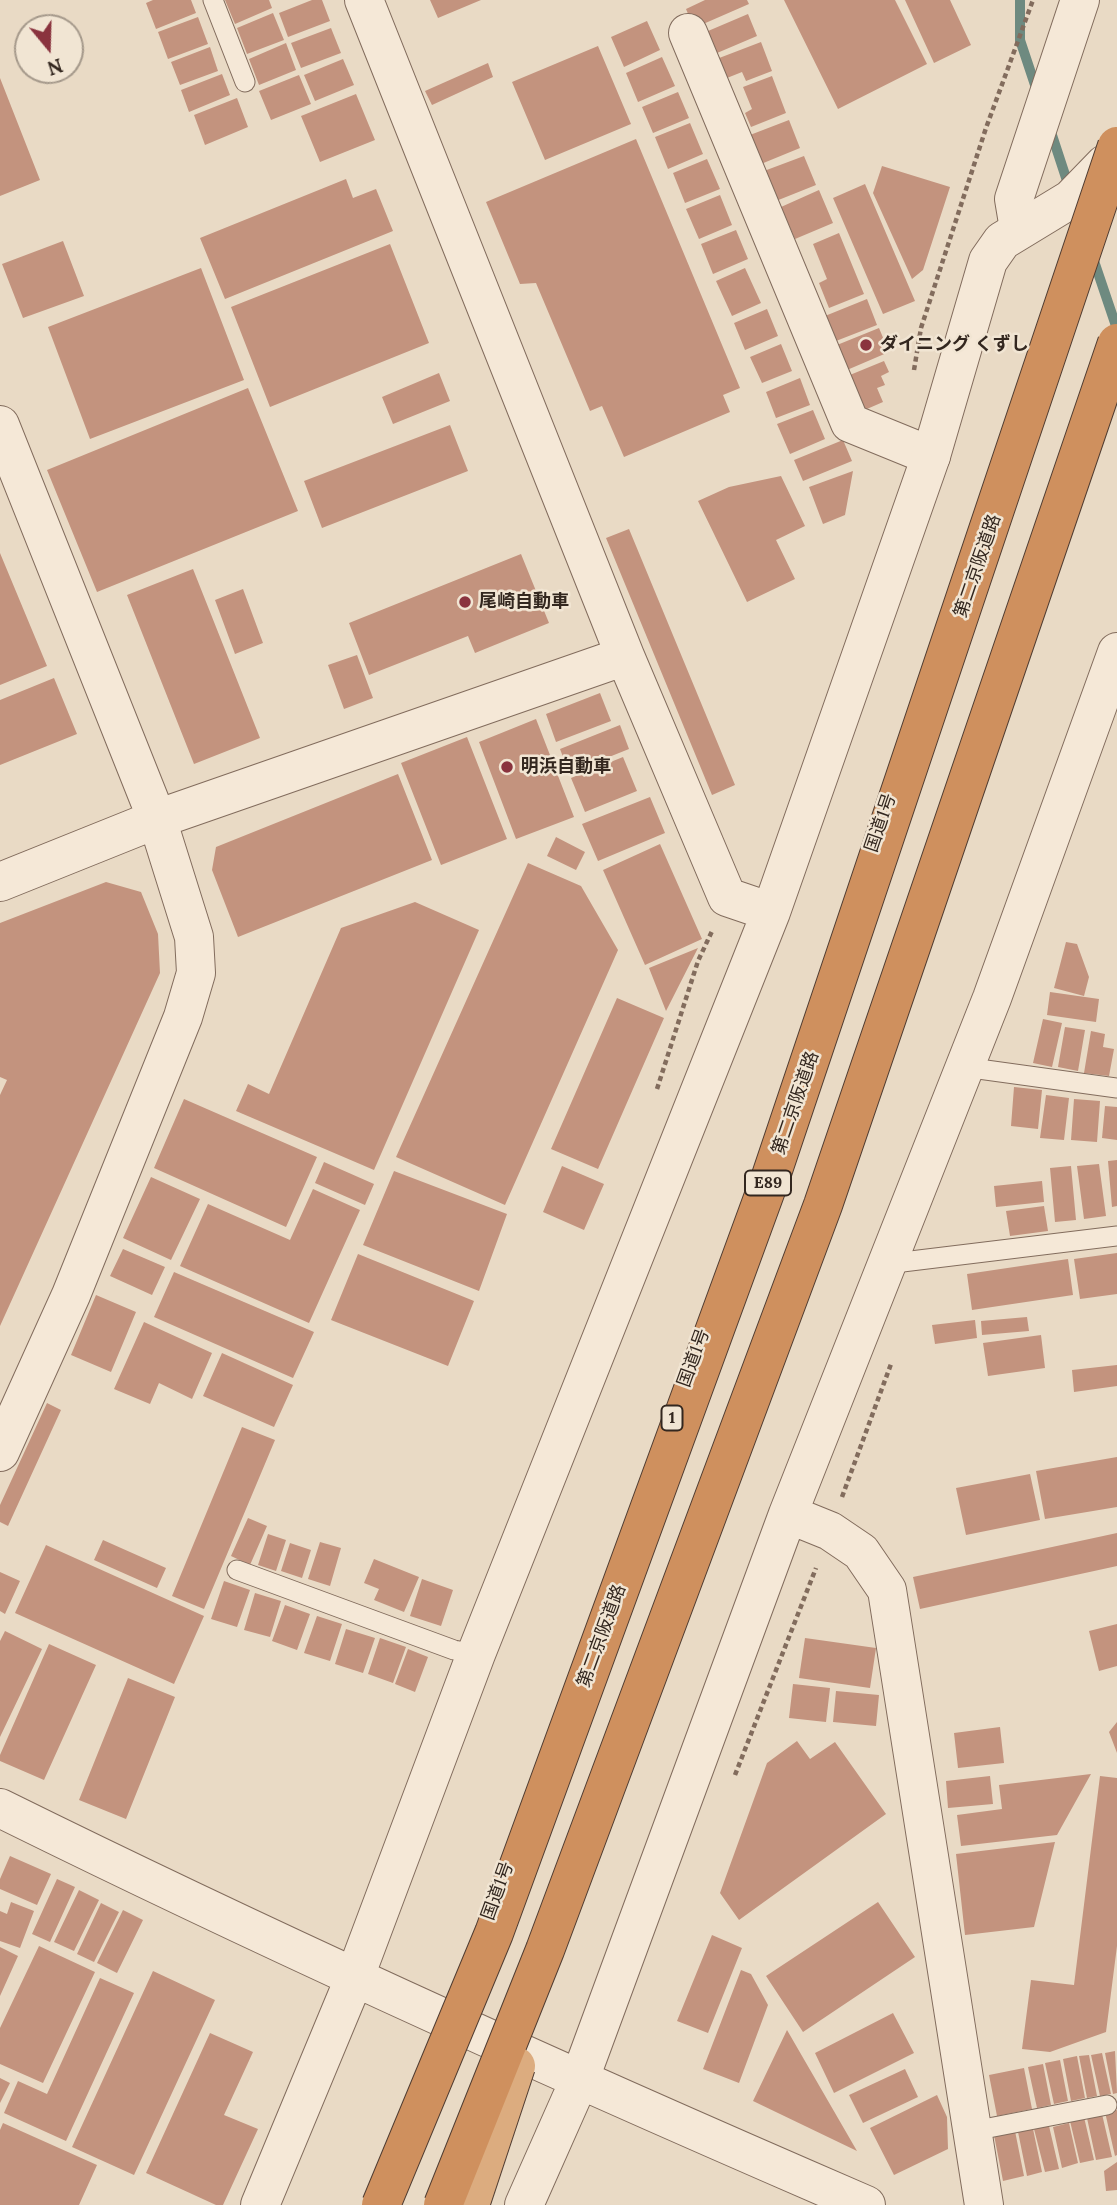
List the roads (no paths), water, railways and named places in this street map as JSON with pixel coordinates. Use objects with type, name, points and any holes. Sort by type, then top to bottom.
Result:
[{"type":"highway","name":"第二京阪道路","points":[[381,2205],[494,1933],[770,1179],[1111,155]]},
{"type":"highway","points":[[443,2205],[545,1950],[819,1218],[1117,343]]},
{"type":"highway","name":"国道1号","points":[[370,2205],[484,1931],[757,1188],[950,621]]},
{"type":"highway","points":[[452,2205],[552,1954],[765,1387],[1024,645]]},
{"type":"highway","points":[[470,2205],[552,1954]]},
{"type":"street","points":[[364,0],[625,656],[727,897],[771,912]]},
{"type":"street","points":[[1019,229],[1014,199],[1080,0]]},
{"type":"street","points":[[688,33],[850,423],[931,456]]},
{"type":"street","points":[[260,2205],[354,1979],[476,1654],[771,912],[931,456],[988,261],[1002,242],[1019,229],[1071,199],[1111,155]]},
{"type":"street","points":[[0,425],[157,819],[194,937],[196,973],[183,1017],[71,1295],[0,1452]]},
{"type":"street","points":[[524,2205],[579,2081],[788,1514],[964,1067],[1117,652]]},
{"type":"street","points":[[0,882],[157,819],[625,656]]},
{"type":"street","points":[[788,1514],[830,1531],[861,1552],[887,1590],[984,2205]]},
{"type":"street","points":[[2,1814],[579,2081],[866,2205]]},
{"type":"lane","points":[[213,0],[245,82]]},
{"type":"lane","points":[[964,1067],[1117,1088]]},
{"type":"lane","points":[[886,1264],[1117,1236]]},
{"type":"lane","points":[[237,1570],[454,1650],[476,1654]]},
{"type":"lane","points":[[973,2131],[1107,2105]]},
{"type":"waterway","points":[[1020,0],[1020,40],[1038,94]]},
{"type":"waterway","points":[[1050,129],[1070,190]]},
{"type":"waterway","points":[[1092,255],[1117,329]]},
{"type":"place","name":"ダイニング くずし","points":[[866,345]]},
{"type":"place","name":"尾崎自動車","points":[[465,602]]},
{"type":"place","name":"明浜自動車","points":[[507,767]]}]
